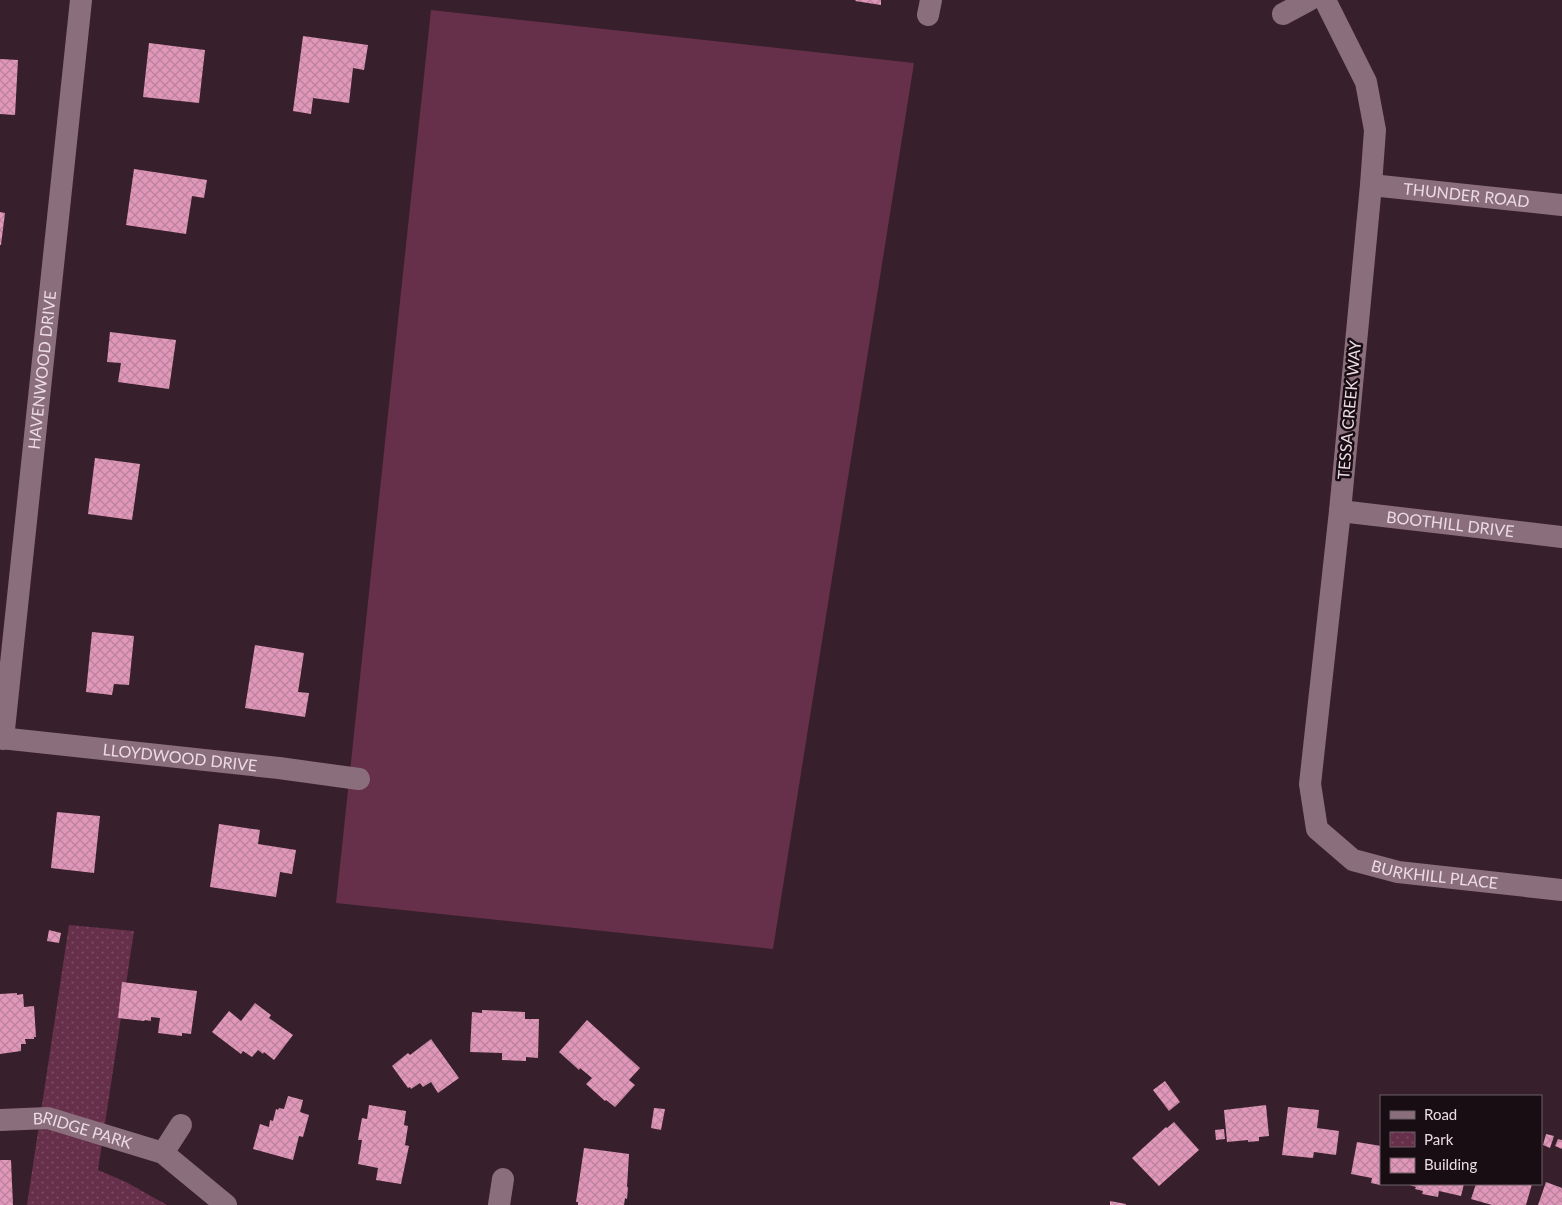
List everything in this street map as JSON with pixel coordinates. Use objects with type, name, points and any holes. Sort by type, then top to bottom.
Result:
[{"type":"street","name":"HAVENWOOD DRIVE","points":[[1,738],[81,0]]},
{"type":"street","points":[[1283,14],[1309,0]]},
{"type":"street","name":"TESSA CREEK WAY","points":[[1317,829],[1310,784],[1340,511],[1371,185],[1374,130],[1366,82],[1325,0]]},
{"type":"street","name":"THUNDER ROAD","points":[[1371,185],[1562,205]]},
{"type":"street","name":"BOOTHILL DRIVE","points":[[1340,511],[1562,537]]},
{"type":"street","name":"LLOYDWOOD DRIVE","points":[[1,738],[279,768],[359,779]]},
{"type":"street","name":"BURKHILL PLACE","points":[[1317,829],[1353,860],[1398,872],[1562,890]]},
{"type":"street","name":"BRIDGE PARK","points":[[0,1120],[48,1118],[163,1153],[226,1205]]},
{"type":"street","points":[[163,1153],[181,1125]]},
{"type":"street","points":[[499,1205],[504,1179]]},
{"type":"green space","points":[[431,10],[914,63],[773,949],[336,903]]},
{"type":"green space","points":[[69,925],[134,931],[98,1170],[126,1182],[167,1205],[27,1205]]},
{"type":"building","points":[[881,0],[881,5],[855,1]]},
{"type":"building","points":[[303,36],[368,45],[364,70],[353,68],[349,103],[313,98],[311,114],[293,111]]},
{"type":"building","points":[[149,43],[205,50],[199,103],[143,97]]},
{"type":"building","points":[[0,59],[18,60],[15,115],[0,114]]},
{"type":"building","points":[[134,169],[207,180],[204,198],[192,196],[186,234],[126,225]]},
{"type":"building","points":[[0,212],[5,213],[1,245],[0,245]]},
{"type":"building","points":[[110,332],[176,340],[169,389],[118,382],[121,363],[107,362]]},
{"type":"building","points":[[95,458],[140,464],[132,520],[88,514]]},
{"type":"building","points":[[92,632],[134,636],[129,685],[114,684],[112,695],[86,692]]},
{"type":"building","points":[[255,645],[304,653],[298,692],[309,693],[305,717],[245,708]]},
{"type":"building","points":[[57,812],[100,816],[94,873],[51,868]]},
{"type":"building","points":[[219,824],[260,830],[258,844],[296,850],[292,874],[280,872],[276,897],[210,887]]},
{"type":"building","points":[[49,930],[61,933],[59,943],[47,941]]},
{"type":"building","points":[[122,982],[197,991],[191,1034],[182,1033],[182,1036],[158,1033],[160,1018],[151,1017],[151,1021],[144,1021],[118,1018]]},
{"type":"building","points":[[17,993],[17,995],[23,994],[24,1007],[34,1006],[36,1037],[34,1039],[25,1039],[26,1044],[21,1044],[21,1051],[0,1054],[0,994]]},
{"type":"building","points":[[255,1003],[271,1015],[269,1018],[293,1035],[274,1060],[258,1050],[252,1057],[243,1051],[241,1054],[212,1032],[229,1011],[241,1021]]},
{"type":"building","points":[[482,1010],[525,1012],[525,1019],[539,1019],[538,1058],[526,1057],[526,1061],[502,1060],[502,1053],[470,1052],[472,1012],[482,1013]]},
{"type":"building","points":[[587,1020],[640,1068],[629,1080],[635,1085],[615,1107],[605,1101],[586,1084],[592,1078],[580,1068],[579,1070],[559,1052]]},
{"type":"building","points":[[431,1039],[459,1078],[438,1093],[431,1082],[423,1087],[420,1083],[411,1089],[410,1087],[408,1088],[392,1066],[408,1053],[410,1055]]},
{"type":"building","points":[[1165,1081],[1180,1102],[1169,1111],[1153,1090]]},
{"type":"building","points":[[288,1096],[303,1100],[300,1112],[309,1115],[303,1137],[299,1136],[293,1160],[253,1149],[260,1124],[269,1127],[270,1120],[273,1121],[276,1109],[284,1109]]},
{"type":"building","points":[[369,1105],[406,1111],[404,1125],[408,1126],[405,1145],[409,1146],[401,1184],[376,1180],[378,1168],[358,1164],[362,1140],[358,1140],[362,1118],[367,1119]]},
{"type":"building","points":[[1266,1105],[1269,1136],[1259,1137],[1259,1141],[1227,1142],[1224,1110]]},
{"type":"building","points":[[1288,1107],[1319,1110],[1317,1128],[1339,1131],[1336,1155],[1314,1152],[1313,1158],[1282,1155]]},
{"type":"building","points":[[654,1108],[665,1109],[661,1130],[651,1128]]},
{"type":"building","points":[[1174,1122],[1199,1150],[1159,1186],[1132,1158]]},
{"type":"building","points":[[1224,1129],[1225,1139],[1216,1140],[1215,1130]]},
{"type":"building","points":[[1546,1134],[1554,1136],[1550,1148],[1543,1145]]},
{"type":"building","points":[[1558,1139],[1562,1140],[1562,1149],[1555,1146]]},
{"type":"building","points":[[1357,1142],[1380,1146],[1380,1185],[1371,1183],[1372,1178],[1351,1174]]},
{"type":"building","points":[[584,1148],[629,1154],[627,1199],[625,1198],[624,1205],[578,1205],[578,1202],[576,1202]]},
{"type":"building","points":[[0,1160],[11,1160],[13,1205],[0,1205]]},
{"type":"building","points":[[1546,1182],[1562,1188],[1562,1205],[1538,1205]]},
{"type":"building","points":[[1409,1185],[1464,1185],[1461,1196],[1439,1191],[1438,1197],[1422,1194],[1423,1191],[1415,1189],[1416,1187]]},
{"type":"building","points":[[1476,1185],[1532,1185],[1526,1205],[1492,1205],[1471,1199]]},
{"type":"building","points":[[1110,1201],[1126,1204],[1126,1205],[1110,1205]]}]
